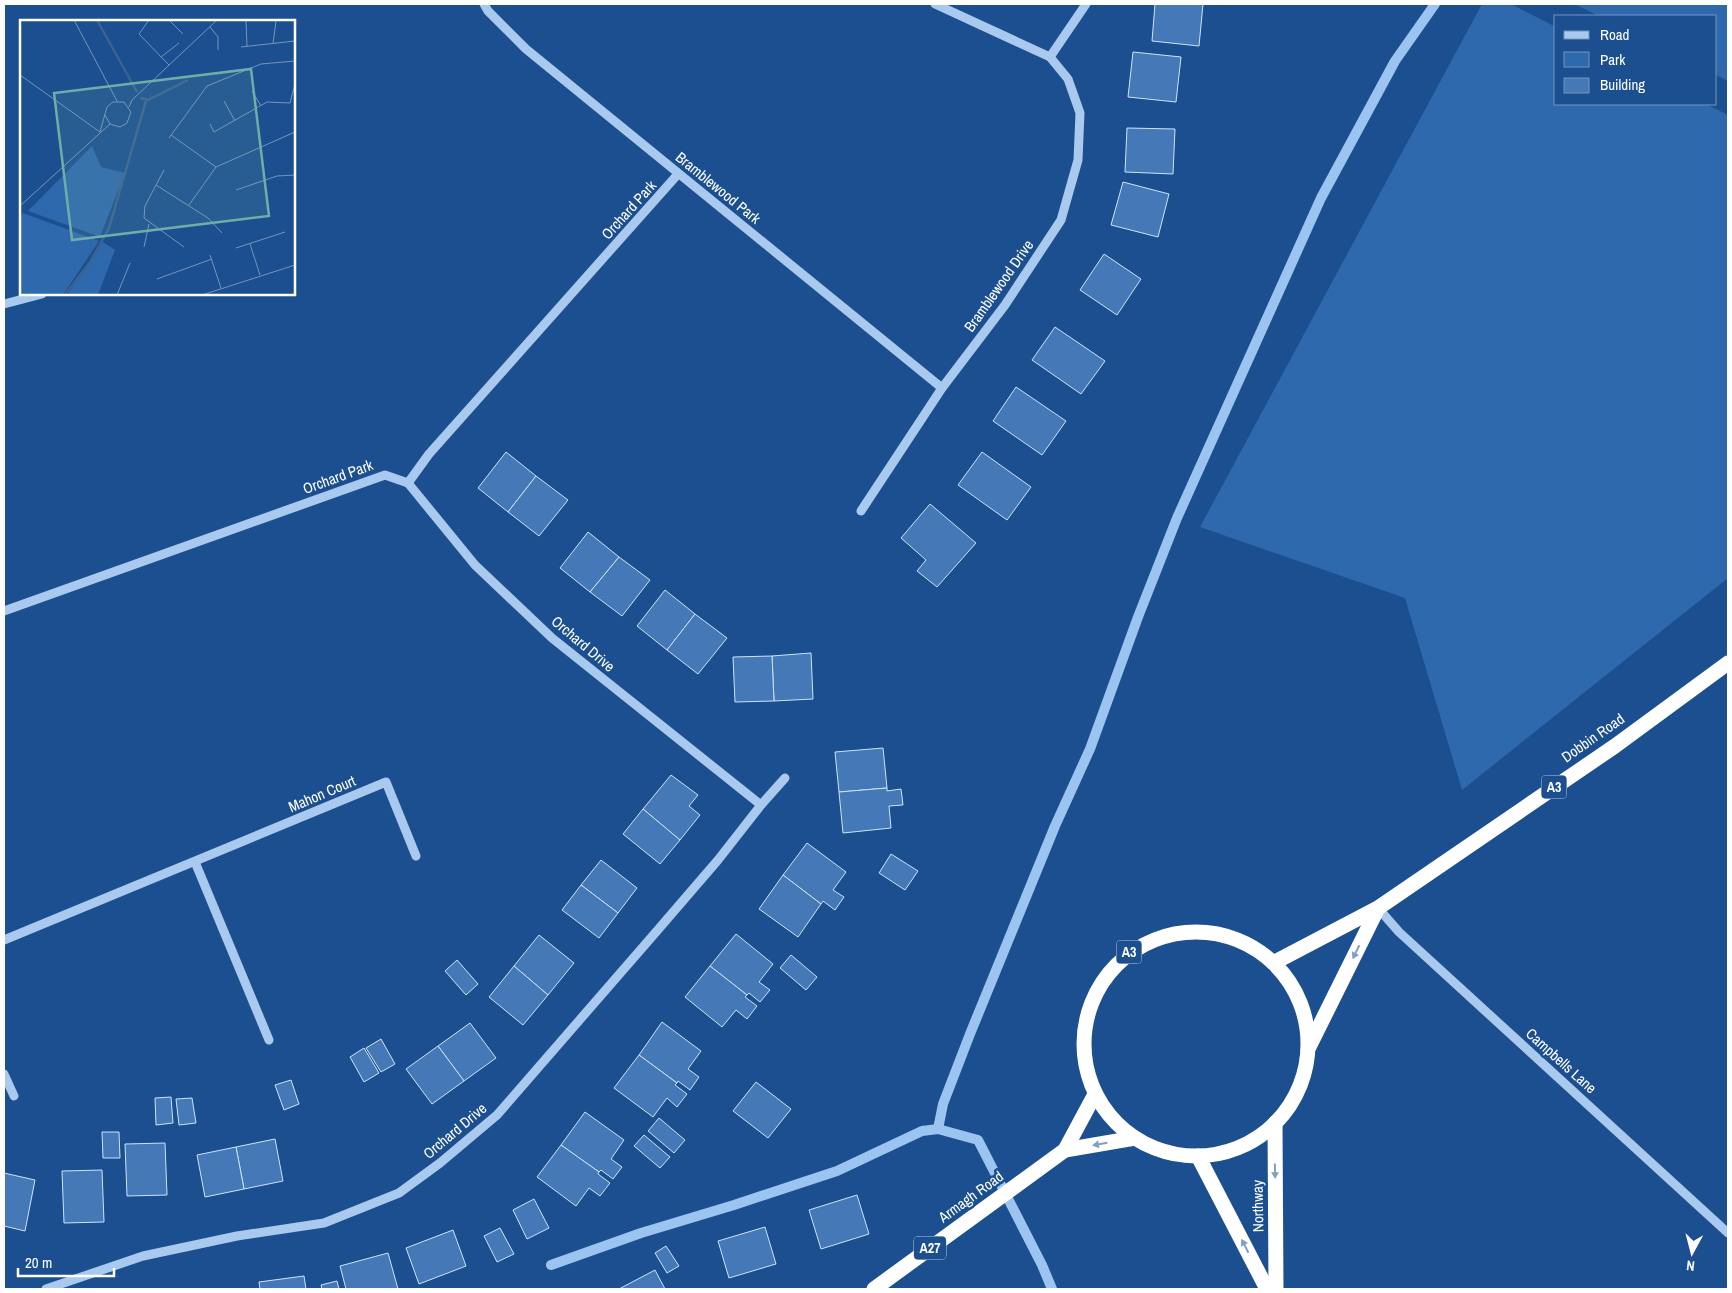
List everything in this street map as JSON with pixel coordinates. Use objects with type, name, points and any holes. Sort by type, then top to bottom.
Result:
[{"type":"highway","name":"Dobbin Road","points":[[1277,961],[1378,908],[1614,746],[1728,663]]},
{"type":"highway","name":"Dobbin Road","points":[[1309,1047],[1378,908]]},
{"type":"highway","name":"A3","points":[[1198,930],[1234,937],[1277,961],[1305,1013],[1309,1047],[1303,1082],[1286,1112],[1261,1136],[1232,1151],[1198,1156],[1165,1151],[1135,1138],[1109,1118],[1094,1096],[1084,1049],[1088,1012],[1104,979],[1129,953],[1161,936],[1198,930]]},
{"type":"highway","name":"Armagh Road","points":[[874,1289],[1065,1150],[1094,1096]]},
{"type":"highway","name":"Northway","points":[[1274,1123],[1276,1289]]},
{"type":"highway","name":"Armagh Road","points":[[1065,1150],[1135,1138]]},
{"type":"highway","name":"Northway","points":[[1198,1156],[1267,1289]]},
{"type":"street","name":"Bramblewood Park","points":[[484,4],[488,11],[526,49],[942,388]]},
{"type":"street","name":"Bramblewood Drive","points":[[861,511],[942,388],[1005,305],[1061,220],[1078,160],[1080,113],[1068,79],[1050,57],[935,4]]},
{"type":"street","points":[[1050,57],[1086,4]]},
{"type":"street","name":"Orchard Park","points":[[4,611],[385,475],[408,483],[429,454],[678,174]]},
{"type":"street","points":[[4,304],[38,295]]},
{"type":"street","name":"Orchard Drive","points":[[408,483],[475,565],[552,638],[761,805]]},
{"type":"street","name":"Orchard Drive","points":[[46,1289],[143,1256],[237,1236],[324,1223],[399,1192],[440,1163],[496,1115],[718,860],[761,805],[786,778]]},
{"type":"street","name":"Mahon Court","points":[[4,940],[386,782],[416,856]]},
{"type":"street","points":[[195,862],[269,1040]]},
{"type":"street","name":"Campbells Lane","points":[[1378,908],[1399,932],[1728,1233]]},
{"type":"street","points":[[4,1074],[14,1096]]},
{"type":"green space","points":[[1482,4],[1511,4],[1554,26],[1554,105],[1708,105],[1728,115],[1728,578],[1462,790],[1405,598],[1200,527]]},
{"type":"green space","points":[[1574,4],[1728,4],[1728,81],[1717,76],[1717,15],[1597,15]]},
{"type":"building","points":[[1155,4],[1203,4],[1199,46],[1152,41]]},
{"type":"building","points":[[1133,52],[1181,57],[1176,102],[1128,97]]},
{"type":"building","points":[[1127,128],[1175,129],[1173,174],[1125,172]]},
{"type":"building","points":[[1123,182],[1169,194],[1158,237],[1111,225]]},
{"type":"building","points":[[1104,254],[1141,279],[1117,315],[1080,290]]},
{"type":"building","points":[[1055,327],[1105,361],[1081,394],[1032,360]]},
{"type":"building","points":[[1016,387],[1066,421],[1042,455],[993,421]]},
{"type":"building","points":[[506,452],[536,476],[508,512],[478,488]]},
{"type":"building","points":[[982,452],[1031,487],[1007,520],[958,485]]},
{"type":"building","points":[[536,476],[568,500],[539,536],[508,512]]},
{"type":"building","points":[[930,504],[976,543],[937,587],[917,571],[926,560],[901,538]]},
{"type":"building","points":[[588,532],[619,557],[590,592],[560,568]]},
{"type":"building","points":[[619,557],[650,580],[622,616],[590,592]]},
{"type":"building","points":[[665,590],[695,614],[667,650],[637,626]]},
{"type":"building","points":[[695,614],[727,638],[698,674],[667,650]]},
{"type":"building","points":[[811,653],[813,699],[774,701],[772,656]]},
{"type":"building","points":[[772,656],[774,701],[735,702],[733,657]]},
{"type":"building","points":[[883,748],[887,788],[839,792],[835,752]]},
{"type":"building","points":[[671,775],[698,795],[689,806],[700,815],[680,840],[643,809]]},
{"type":"building","points":[[887,788],[887,791],[901,789],[903,805],[889,806],[891,828],[843,833],[839,792]]},
{"type":"building","points":[[643,809],[680,840],[660,864],[623,834]]},
{"type":"building","points":[[807,843],[846,872],[833,890],[844,897],[835,910],[823,901],[821,904],[783,875]]},
{"type":"building","points":[[891,854],[918,871],[905,890],[879,873]]},
{"type":"building","points":[[601,860],[637,888],[618,913],[581,885]]},
{"type":"building","points":[[783,875],[821,904],[798,937],[759,909]]},
{"type":"building","points":[[581,885],[618,913],[599,938],[562,910]]},
{"type":"building","points":[[736,934],[773,964],[759,982],[770,990],[760,1002],[749,993],[747,995],[710,966]]},
{"type":"building","points":[[539,935],[574,963],[548,995],[514,966]]},
{"type":"building","points":[[791,955],[817,977],[806,990],[780,968]]},
{"type":"building","points":[[457,960],[478,984],[466,995],[445,971]]},
{"type":"building","points":[[514,966],[548,995],[523,1025],[489,997]]},
{"type":"building","points":[[710,966],[747,995],[745,997],[757,1006],[747,1019],[736,1010],[722,1027],[685,997]]},
{"type":"building","points":[[662,1022],[701,1051],[688,1069],[699,1077],[690,1090],[678,1081],[677,1083],[639,1055]]},
{"type":"building","points":[[470,1023],[496,1058],[464,1081],[438,1046]]},
{"type":"building","points":[[381,1039],[395,1064],[381,1072],[366,1048]]},
{"type":"building","points":[[438,1046],[464,1081],[432,1104],[406,1069]]},
{"type":"building","points":[[364,1048],[379,1073],[364,1082],[350,1057]]},
{"type":"building","points":[[639,1055],[677,1083],[675,1085],[687,1094],[677,1107],[667,1098],[653,1117],[614,1088]]},
{"type":"building","points":[[291,1080],[299,1104],[284,1110],[275,1085]]},
{"type":"building","points":[[756,1082],[791,1109],[768,1138],[733,1111]]},
{"type":"building","points":[[171,1097],[173,1123],[156,1125],[155,1098]]},
{"type":"building","points":[[192,1098],[196,1123],[179,1125],[176,1099]]},
{"type":"building","points":[[585,1112],[624,1140],[611,1159],[622,1167],[613,1179],[601,1170],[599,1172],[561,1145]]},
{"type":"building","points":[[659,1118],[685,1140],[674,1153],[648,1131]]},
{"type":"building","points":[[102,1132],[119,1132],[120,1158],[103,1158]]},
{"type":"building","points":[[644,1135],[670,1157],[660,1168],[634,1146]]},
{"type":"building","points":[[275,1139],[283,1181],[244,1189],[236,1147]]},
{"type":"building","points":[[165,1143],[167,1195],[127,1196],[125,1144]]},
{"type":"building","points":[[561,1145],[599,1172],[598,1174],[610,1183],[600,1196],[589,1188],[576,1206],[537,1177]]},
{"type":"building","points":[[236,1147],[244,1189],[205,1197],[197,1155]]},
{"type":"building","points":[[102,1170],[104,1222],[64,1223],[62,1171]]},
{"type":"building","points":[[4,1173],[35,1180],[25,1231],[4,1226]]},
{"type":"building","points":[[857,1195],[869,1234],[821,1249],[809,1210]]},
{"type":"building","points":[[534,1199],[549,1228],[527,1239],[513,1210]]},
{"type":"building","points":[[765,1227],[776,1264],[729,1278],[718,1241]]},
{"type":"building","points":[[500,1228],[514,1254],[497,1262],[484,1236]]},
{"type":"building","points":[[453,1230],[466,1266],[419,1284],[406,1248]]},
{"type":"building","points":[[666,1246],[679,1266],[667,1273],[655,1253]]},
{"type":"building","points":[[388,1253],[398,1289],[346,1289],[340,1266]]},
{"type":"building","points":[[655,1270],[665,1289],[619,1289]]},
{"type":"building","points":[[304,1276],[306,1289],[260,1289],[259,1282]]},
{"type":"building","points":[[337,1281],[339,1289],[322,1289],[321,1285]]},
{"type":"waterway","points":[[938,1129],[943,1104],[970,1034],[1055,826],[1090,749],[1138,617],[1177,518],[1321,198],[1395,61],[1435,4]]},
{"type":"waterway","points":[[551,1265],[641,1233],[837,1171],[922,1131],[938,1129],[978,1140],[1042,1265],[1052,1289]]}]
